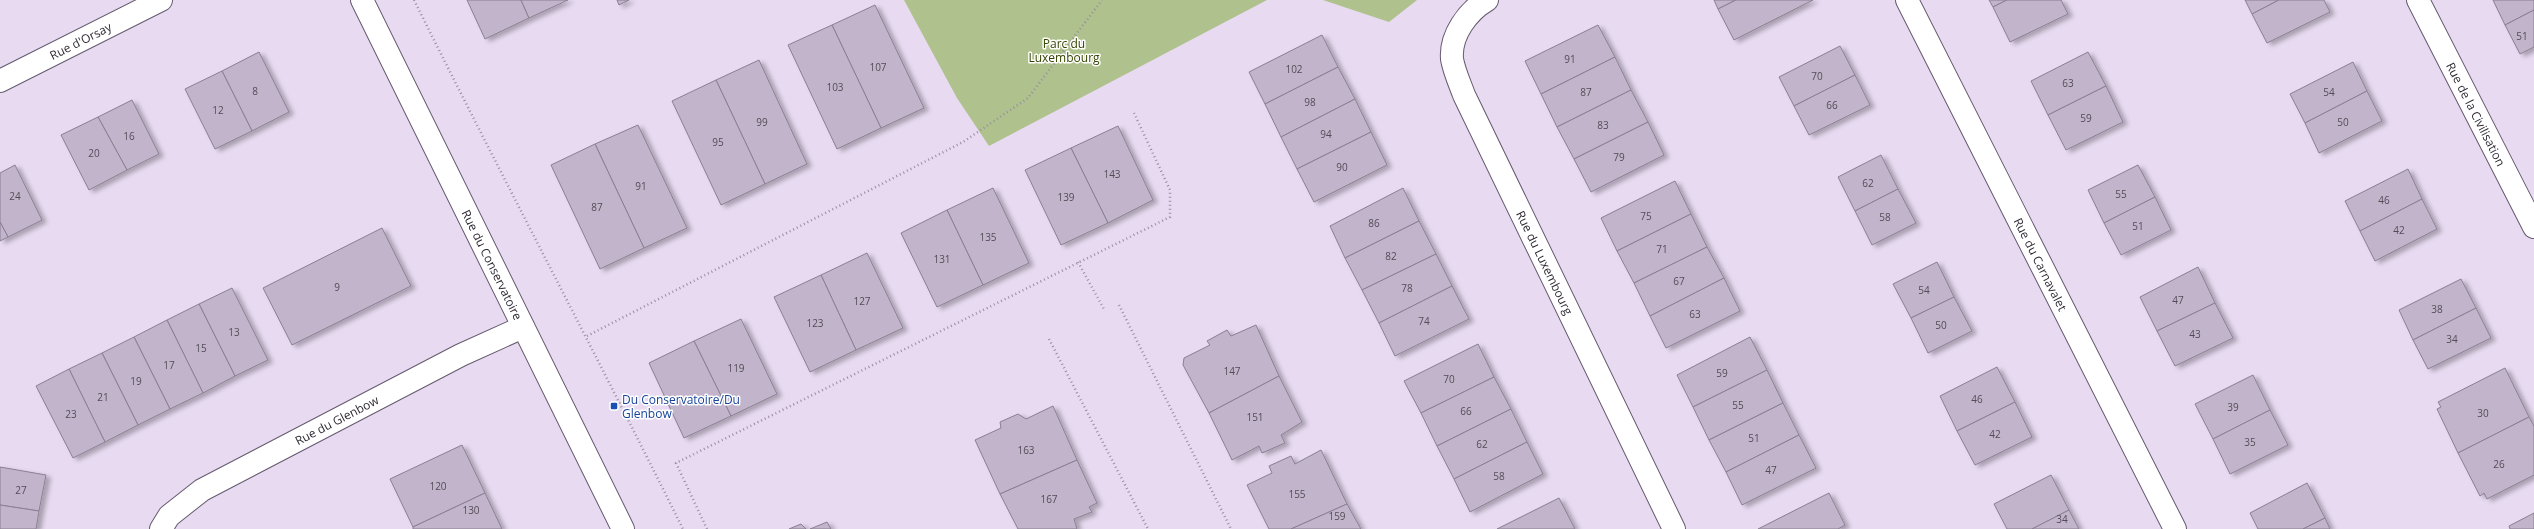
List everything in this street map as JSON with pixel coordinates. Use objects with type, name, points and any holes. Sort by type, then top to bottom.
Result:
[{"type":"street","name":"Rue d'Orsay","points":[[0,81],[161,0]]},
{"type":"street","name":"Rue du Conservatoire","points":[[362,0],[623,529]]},
{"type":"street","name":"Rue du Luxembourg","points":[[1487,0],[1478,5],[1457,30],[1452,58],[1464,95],[1674,529]]},
{"type":"street","name":"Rue du Carnavalet","points":[[1907,0],[2175,529]]},
{"type":"street","name":"Rue de la Civilisation","points":[[2418,0],[2534,227]]},
{"type":"street","name":"Rue du Glenbow","points":[[161,529],[169,516],[202,490],[461,355],[523,327]]},
{"type":"path","points":[[414,0],[478,128],[587,336],[683,529]]},
{"type":"path","points":[[587,336],[963,142],[1028,98],[1102,0]]},
{"type":"path","points":[[707,529],[676,463],[1170,217],[1170,190],[1134,113]]},
{"type":"path","points":[[1078,262],[1105,311]]},
{"type":"path","points":[[1119,305],[1231,529]]},
{"type":"path","points":[[1049,339],[1148,529]]},
{"type":"green space","name":"Parc du Luxembourg","points":[[904,0],[1267,0],[989,146],[957,98]]},
{"type":"green space","points":[[1323,0],[1417,0],[1389,22]]},
{"type":"building","points":[[467,0],[521,0],[529,18],[485,39]]},
{"type":"building","points":[[521,0],[568,0],[529,18]]},
{"type":"building","points":[[617,0],[629,0],[619,5]]},
{"type":"building","points":[[1714,0],[1736,0],[1718,9]]},
{"type":"building","points":[[1736,0],[1813,0],[1734,40],[1718,9]]},
{"type":"building","points":[[1989,0],[2007,0],[1993,7]]},
{"type":"building","points":[[2007,0],[2061,0],[2068,14],[2010,42],[1993,7]]},
{"type":"building","points":[[2245,0],[2279,0],[2252,14]]},
{"type":"building","points":[[2279,0],[2324,0],[2330,12],[2267,43],[2252,14]]},
{"type":"building","points":[[2493,0],[2534,0],[2534,10],[2505,25]]},
{"type":"building","points":[[875,5],[924,108],[881,128],[832,25]]},
{"type":"building","points":[[2534,10],[2534,47],[2520,54],[2505,25]]},
{"type":"building","points":[[832,25],[881,128],[837,149],[788,45]]},
{"type":"building","points":[[1598,25],[1615,57],[1541,94],[1525,61]]},
{"type":"building","points":[[1322,35],[1338,67],[1265,104],[1249,72]]},
{"type":"building","points":[[1840,46],[1855,75],[1794,106],[1779,77]]},
{"type":"building","points":[[259,52],[289,112],[252,131],[222,71]]},
{"type":"building","points":[[2088,52],[2106,86],[2048,115],[2031,81]]},
{"type":"building","points":[[1615,57],[1631,90],[1557,127],[1541,94]]},
{"type":"building","points":[[759,60],[807,164],[765,184],[716,80]]},
{"type":"building","points":[[2353,62],[2367,91],[2305,123],[2290,94]]},
{"type":"building","points":[[1338,67],[1355,99],[1281,137],[1265,104]]},
{"type":"building","points":[[222,71],[252,131],[215,149],[185,89]]},
{"type":"building","points":[[1855,75],[1870,105],[1809,135],[1794,106]]},
{"type":"building","points":[[716,80],[765,184],[721,205],[672,101]]},
{"type":"building","points":[[2106,86],[2123,122],[2066,150],[2048,115]]},
{"type":"building","points":[[1631,90],[1648,122],[1574,159],[1557,127]]},
{"type":"building","points":[[2367,91],[2382,121],[2319,153],[2305,123]]},
{"type":"building","points":[[1355,99],[1371,132],[1297,169],[1281,137]]},
{"type":"building","points":[[132,100],[159,154],[127,170],[98,117]]},
{"type":"building","points":[[98,117],[127,170],[89,190],[61,135]]},
{"type":"building","points":[[1648,122],[1664,155],[1591,192],[1574,159]]},
{"type":"building","points":[[638,125],[687,228],[644,248],[595,144]]},
{"type":"building","points":[[1118,126],[1153,200],[1108,223],[1071,148]]},
{"type":"building","points":[[1371,132],[1387,165],[1314,202],[1297,169]]},
{"type":"building","points":[[595,144],[644,248],[600,269],[551,165]]},
{"type":"building","points":[[1071,148],[1108,223],[1061,245],[1025,170]]},
{"type":"building","points":[[1881,155],[1898,189],[1855,211],[1838,177]]},
{"type":"building","points":[[15,165],[42,220],[8,237],[0,222],[0,173]]},
{"type":"building","points":[[2138,165],[2155,197],[2104,223],[2088,190]]},
{"type":"building","points":[[2408,169],[2422,199],[2360,231],[2345,201]]},
{"type":"building","points":[[1675,181],[1691,214],[1617,251],[1601,218]]},
{"type":"building","points":[[993,188],[1029,263],[983,285],[947,210]]},
{"type":"building","points":[[1403,188],[1419,221],[1345,258],[1330,226]]},
{"type":"building","points":[[1898,189],[1916,223],[1872,245],[1855,211]]},
{"type":"building","points":[[2155,197],[2171,230],[2121,255],[2104,223]]},
{"type":"building","points":[[2422,199],[2437,229],[2375,261],[2360,231]]},
{"type":"building","points":[[947,210],[983,285],[937,307],[901,233]]},
{"type":"building","points":[[1691,214],[1707,247],[1634,283],[1617,251]]},
{"type":"building","points":[[1419,221],[1436,254],[1362,290],[1345,258]]},
{"type":"building","points":[[0,222],[8,237],[0,241]]},
{"type":"building","points":[[382,228],[411,286],[292,345],[263,288]]},
{"type":"building","points":[[1707,247],[1724,278],[1650,316],[1634,283]]},
{"type":"building","points":[[867,253],[903,328],[856,350],[821,275]]},
{"type":"building","points":[[1436,254],[1452,286],[1379,323],[1362,290]]},
{"type":"building","points":[[1937,262],[1954,297],[1911,318],[1893,284]]},
{"type":"building","points":[[2198,267],[2215,303],[2157,331],[2140,297]]},
{"type":"building","points":[[821,275],[856,350],[810,372],[774,297]]},
{"type":"building","points":[[1724,278],[1740,311],[1666,348],[1650,316]]},
{"type":"building","points":[[2461,279],[2476,308],[2413,340],[2399,310]]},
{"type":"building","points":[[1452,286],[1469,319],[1395,356],[1379,323]]},
{"type":"building","points":[[232,288],[268,360],[235,376],[199,304]]},
{"type":"building","points":[[1954,297],[1972,331],[1928,353],[1911,318]]},
{"type":"building","points":[[2215,303],[2233,338],[2175,366],[2157,331]]},
{"type":"building","points":[[199,304],[235,376],[203,393],[167,320]]},
{"type":"building","points":[[2476,308],[2491,338],[2428,369],[2413,340]]},
{"type":"building","points":[[741,319],[777,394],[731,416],[694,341]]},
{"type":"building","points":[[167,320],[203,393],[170,409],[134,337]]},
{"type":"building","points":[[1256,325],[1279,376],[1209,413],[1183,365],[1184,358],[1210,345],[1207,341],[1227,330],[1231,336]]},
{"type":"building","points":[[134,337],[170,409],[138,425],[102,353]]},
{"type":"building","points":[[1750,337],[1767,370],[1693,407],[1677,375]]},
{"type":"building","points":[[694,341],[731,416],[684,438],[649,363]]},
{"type":"building","points":[[1478,344],[1494,377],[1421,413],[1404,381]]},
{"type":"building","points":[[102,353],[138,425],[105,442],[69,369]]},
{"type":"building","points":[[1997,367],[2015,402],[1957,431],[1940,396]]},
{"type":"building","points":[[2505,368],[2529,417],[2458,453],[2437,409],[2441,407],[2438,402]]},
{"type":"building","points":[[69,369],[105,442],[73,458],[36,386]]},
{"type":"building","points":[[1767,370],[1783,403],[1709,440],[1693,407]]},
{"type":"building","points":[[2253,375],[2270,410],[2213,439],[2195,404]]},
{"type":"building","points":[[1279,376],[1302,422],[1281,435],[1285,443],[1262,453],[1259,446],[1232,460],[1209,413]]},
{"type":"building","points":[[1494,377],[1511,409],[1437,446],[1421,413]]},
{"type":"building","points":[[2015,402],[2032,437],[1975,465],[1957,431]]},
{"type":"building","points":[[1783,403],[1799,435],[1726,472],[1709,440]]},
{"type":"building","points":[[1053,406],[1077,460],[1000,494],[975,440],[1001,428],[1000,422],[1018,414],[1026,419]]},
{"type":"building","points":[[1511,409],[1527,442],[1454,479],[1437,446]]},
{"type":"building","points":[[2270,410],[2288,445],[2230,474],[2213,439]]},
{"type":"building","points":[[2529,417],[2534,426],[2534,475],[2487,499],[2484,493],[2480,496],[2458,453]]},
{"type":"building","points":[[1799,435],[1816,468],[1742,505],[1726,472]]},
{"type":"building","points":[[1527,442],[1543,474],[1470,512],[1454,479]]},
{"type":"building","points":[[462,445],[485,493],[413,527],[390,479]]},
{"type":"building","points":[[1321,450],[1347,504],[1291,529],[1269,529],[1247,485],[1272,473],[1269,466],[1291,456],[1295,464]]},
{"type":"building","points":[[1077,460],[1097,503],[1089,507],[1092,512],[1074,519],[1077,529],[1018,529],[1000,494]]},
{"type":"building","points":[[0,467],[46,475],[39,511],[0,505]]},
{"type":"building","points":[[2051,475],[2069,510],[2032,529],[2007,529],[1994,504]]},
{"type":"building","points":[[2307,483],[2325,518],[2303,529],[2258,529],[2250,513]]},
{"type":"building","points":[[485,493],[502,529],[413,529],[413,527]]},
{"type":"building","points":[[1829,493],[1845,525],[1838,529],[1758,529]]},
{"type":"building","points":[[1559,498],[1575,529],[1497,529]]},
{"type":"building","points":[[1347,504],[1361,529],[1291,529]]},
{"type":"building","points":[[0,505],[39,511],[36,529],[0,529]]},
{"type":"building","points":[[2069,510],[2079,529],[2032,529]]},
{"type":"building","points":[[2534,513],[2534,529],[2510,529],[2509,526]]},
{"type":"building","points":[[2325,518],[2330,529],[2303,529]]},
{"type":"building","points":[[827,522],[831,529],[810,529]]},
{"type":"building","points":[[801,524],[806,529],[789,529]]},
{"type":"place","name":"Du Conservatoire/Du Glenbow","points":[[614,406]]}]
